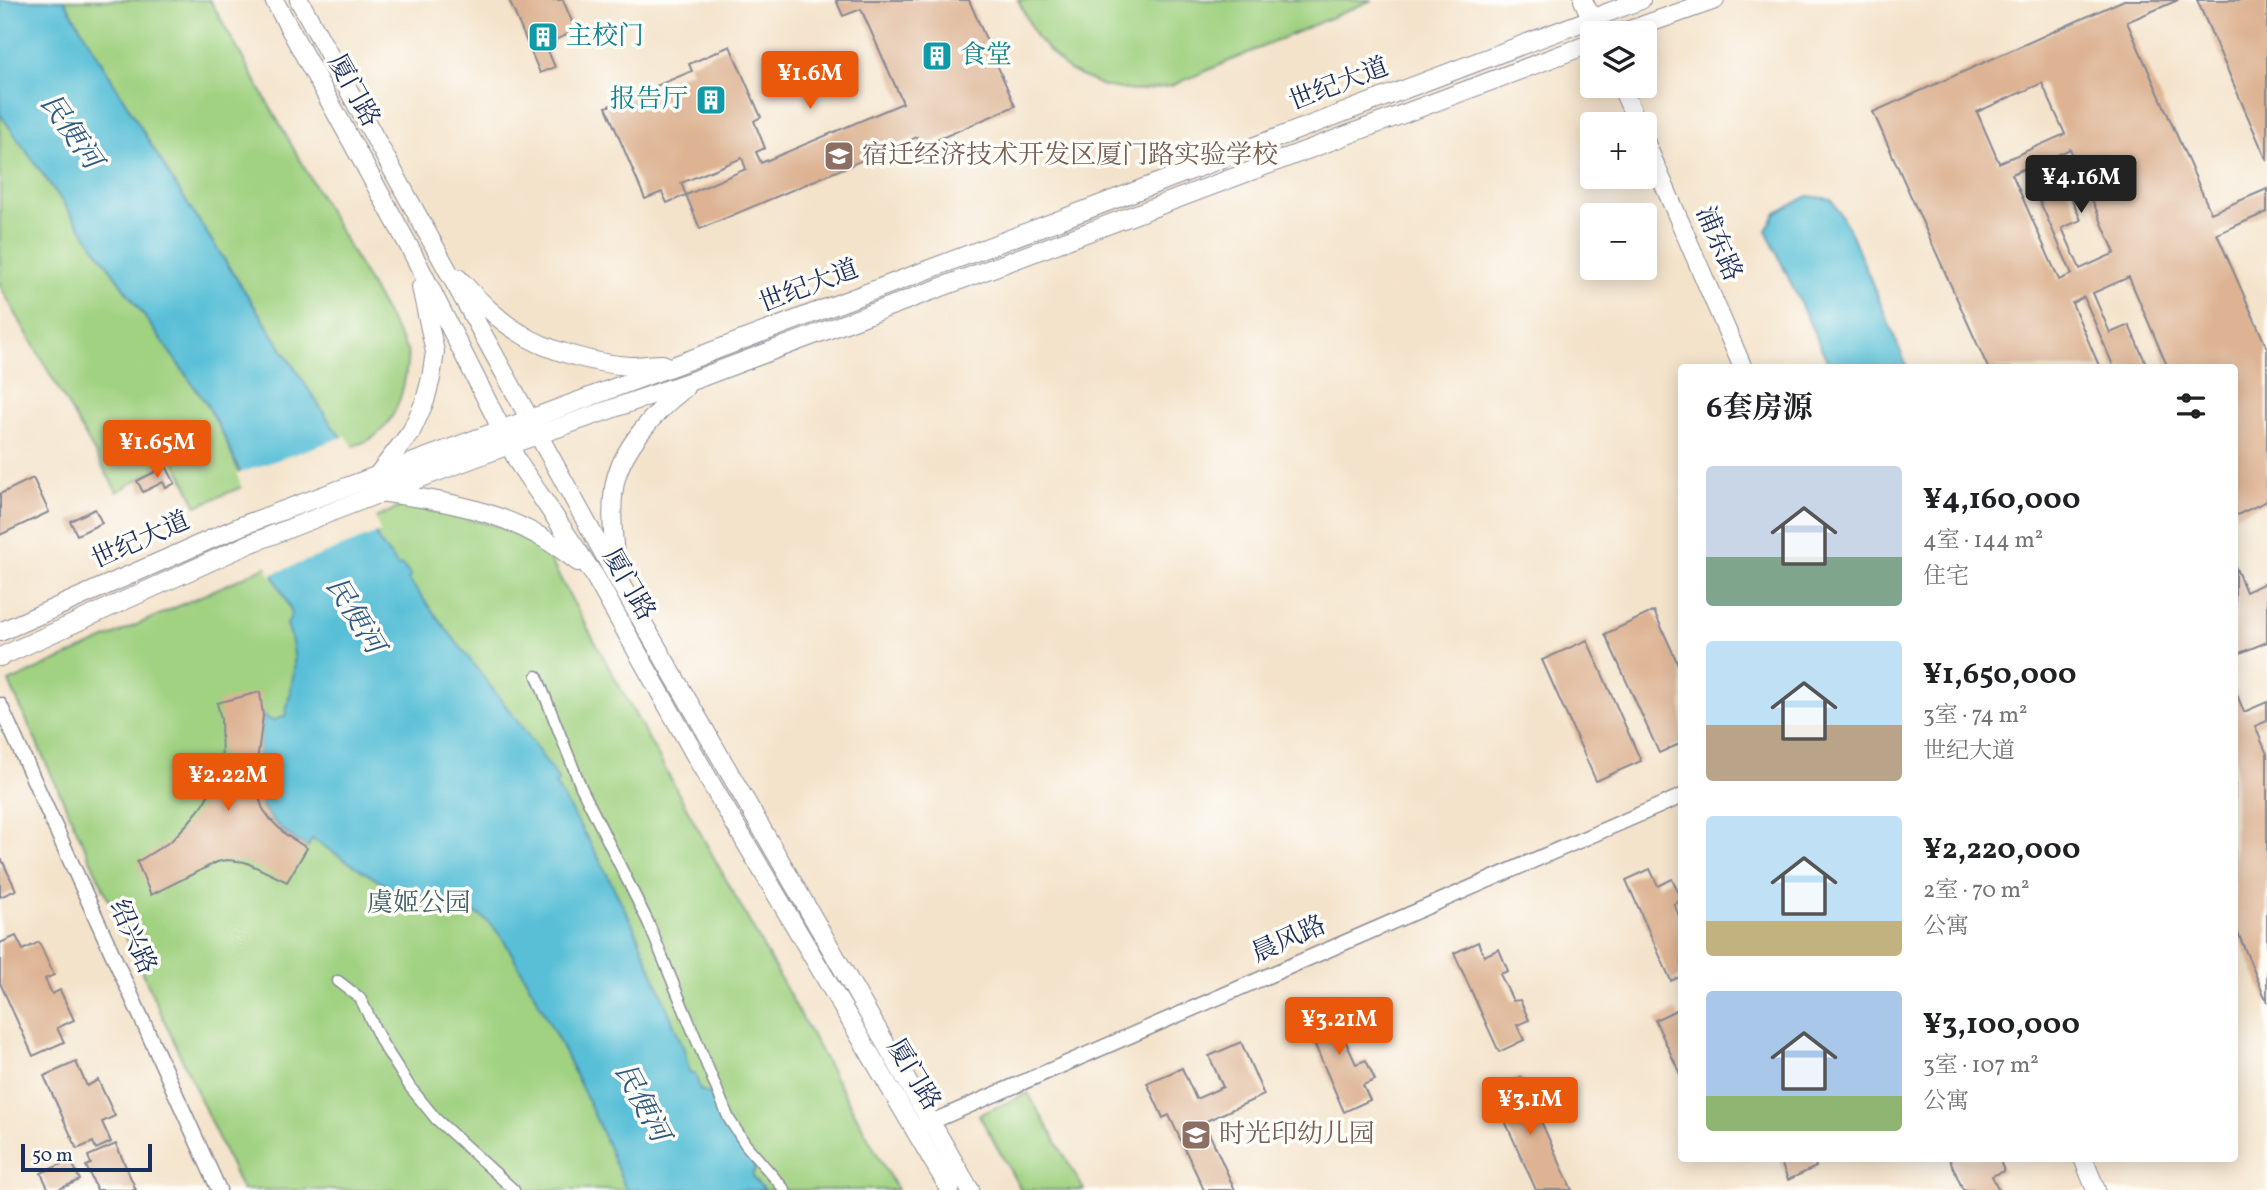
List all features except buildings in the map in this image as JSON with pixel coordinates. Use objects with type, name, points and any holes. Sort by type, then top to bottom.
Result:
[{"type":"street","name":"厦门路","points":[[274,0],[411,250],[519,464],[594,575],[713,787],[923,1126],[970,1190]]},
{"type":"street","name":"厦门路","points":[[299,0],[533,427],[923,1126],[950,1190]]},
{"type":"street","points":[[1583,0],[1593,21]]},
{"type":"street","name":"世纪大道","points":[[1602,21],[1641,0]]},
{"type":"street","points":[[1655,21],[1715,0]]},
{"type":"street","name":"世纪大道","points":[[533,427],[684,362],[1580,31]]},
{"type":"street","name":"世纪大道","points":[[0,632],[241,526],[372,476],[694,380],[1580,48]]},
{"type":"street","name":"浦东路","points":[[1657,169],[1741,364]]},
{"type":"street","points":[[372,476],[411,432],[432,378],[435,352],[411,250]]},
{"type":"street","points":[[440,259],[486,308],[521,334],[581,357],[629,366],[684,362]]},
{"type":"street","points":[[616,576],[612,517],[614,485],[645,425],[662,406],[694,380]]},
{"type":"street","name":"世纪大道","points":[[0,657],[249,544],[377,494],[505,437]]},
{"type":"street","points":[[377,494],[447,501],[479,509],[560,547],[594,575]]},
{"type":"street","points":[[537,677],[581,787],[648,922],[729,1119],[746,1145],[785,1190]]},
{"type":"street","name":"绍兴路","points":[[0,705],[219,1190]]},
{"type":"street","name":"晨风路","points":[[923,1126],[1678,798]]},
{"type":"street","points":[[338,981],[360,998],[382,1043],[410,1087],[436,1119],[513,1190]]},
{"type":"street","points":[[2084,1162],[2096,1190]]},
{"type":"green space","points":[[64,0],[210,0],[408,352],[406,375],[396,409],[384,428],[372,438],[350,447],[333,427],[171,178]]},
{"type":"green space","points":[[1018,0],[1372,0],[1171,86],[1134,91],[1103,86],[1068,70],[1036,37]]},
{"type":"green space","points":[[0,114],[206,403],[225,438],[244,486],[197,506],[174,459],[117,492],[0,286]]},
{"type":"green space","name":"虞姬公园","points":[[404,505],[499,526],[545,551],[897,1190],[242,1190],[9,682]]},
{"type":"green space","points":[[1028,1093],[1084,1190],[1021,1190],[979,1115]]},
{"type":"water","name":"民便河","points":[[0,0],[64,0],[171,178],[333,427],[350,447],[378,540],[399,567],[402,565],[411,576],[408,579],[525,731],[559,781],[555,784],[596,853],[634,927],[684,1049],[690,1073],[695,1073],[700,1090],[710,1094],[732,1138],[757,1168],[753,1172],[753,1178],[765,1190],[626,1190],[604,1137],[541,1006],[505,942],[494,928],[478,914],[467,909],[398,893],[312,839],[307,848],[271,819],[262,806],[256,777],[263,716],[273,721],[285,716],[294,670],[293,649],[287,624],[291,610],[275,579],[240,472],[206,403],[0,114]]},
{"type":"water","points":[[1808,196],[1831,199],[1850,230],[1906,364],[1829,364],[1766,230],[1776,213]]},
{"type":"pier","points":[[346,436],[353,446],[380,532],[270,575],[237,474]]},
{"type":"place","name":"主校门","points":[[543,37]]},
{"type":"place","name":"食堂","points":[[937,56]]},
{"type":"place","name":"报告厅","points":[[711,100]]},
{"type":"place","name":"宿迁经济技术开发区厦门路实验学校","points":[[839,156]]},
{"type":"place","name":"时光印幼儿园","points":[[1196,1135]]}]
